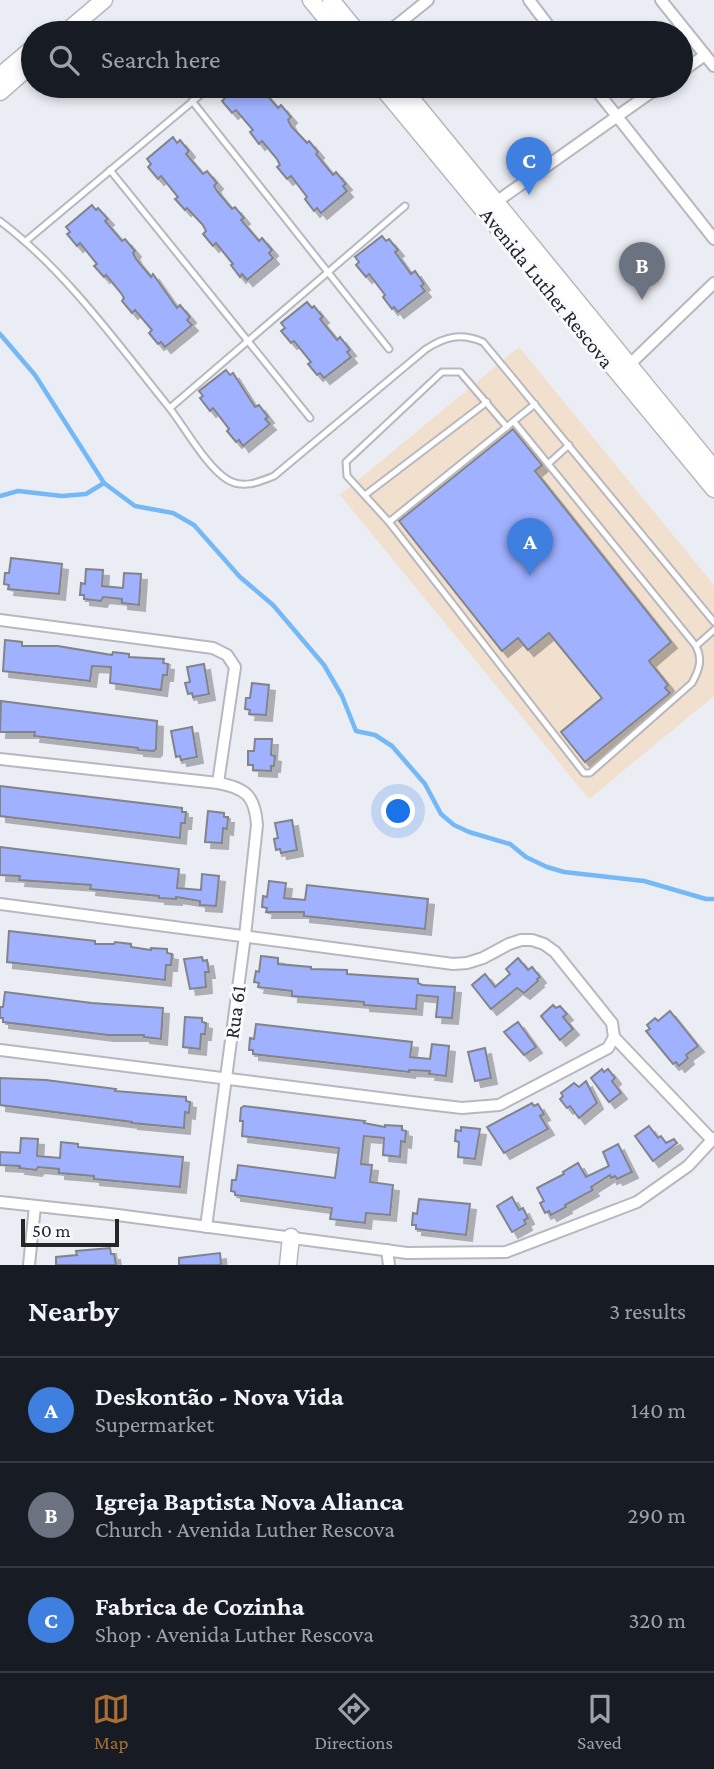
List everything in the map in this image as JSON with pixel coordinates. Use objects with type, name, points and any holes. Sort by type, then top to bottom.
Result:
[{"type":"main road","points":[[65,21],[90,0]]},
{"type":"main road","points":[[79,21],[104,0]]},
{"type":"main road","points":[[311,0],[328,21]]},
{"type":"main road","points":[[331,0],[348,21]]},
{"type":"main road","points":[[0,76],[21,58]]},
{"type":"main road","points":[[0,92],[21,74]]},
{"type":"main road","name":"Avenida Luther Rescova","points":[[391,98],[714,489]]},
{"type":"main road","name":"Avenida Luther Rescova","points":[[411,98],[714,468]]},
{"type":"main road","points":[[288,1265],[291,1237]]},
{"type":"street","points":[[402,21],[428,0]]},
{"type":"street","points":[[529,0],[545,21]]},
{"type":"street","points":[[661,0],[678,21]]},
{"type":"street","points":[[693,40],[714,66]]},
{"type":"street","points":[[693,64],[705,55]]},
{"type":"street","points":[[602,98],[714,239]]},
{"type":"street","points":[[496,202],[642,98]]},
{"type":"street","points":[[629,365],[714,283]]},
{"type":"street","points":[[0,620],[213,648],[227,655],[235,667],[218,783],[0,759]]},
{"type":"street","name":"Rua 61","points":[[206,1227],[257,825],[256,810],[251,799],[238,787],[218,783]]},
{"type":"street","points":[[0,904],[453,964],[467,963],[509,944],[533,940],[544,944],[563,963],[612,1023],[614,1037],[713,1139],[688,1166],[637,1202],[506,1252],[407,1253],[0,1202]]},
{"type":"street","points":[[0,1050],[419,1103],[480,1108],[499,1105],[559,1074],[608,1048],[614,1037]]},
{"type":"street","points":[[30,1265],[35,1206]]},
{"type":"street","points":[[387,1250],[389,1265]]},
{"type":"street","points":[[506,1252],[510,1265]]},
{"type":"lane","points":[[26,241],[196,98]]},
{"type":"lane","points":[[192,101],[389,349]]},
{"type":"lane","points":[[110,170],[310,418]]},
{"type":"lane","points":[[170,408],[405,206]]},
{"type":"lane","points":[[0,221],[51,265],[170,408],[218,472],[230,481],[257,484],[274,476],[439,340],[454,335],[483,342],[713,621]]},
{"type":"lane","points":[[507,427],[460,372],[442,372],[346,461],[347,475],[389,522],[587,774],[590,774],[692,683],[701,663],[700,654],[514,422]]},
{"type":"lane","points":[[365,495],[487,402]]},
{"type":"lane","points":[[389,522],[535,404]]},
{"type":"lane","points":[[548,464],[569,445]]},
{"type":"lane","points":[[696,646],[714,631]]},
{"type":"shaded area","points":[[519,347],[714,585],[714,696],[589,799],[340,495]]},
{"type":"building","points":[[225,98],[269,98],[278,108],[281,105],[291,117],[288,120],[291,126],[307,143],[309,141],[333,175],[336,172],[346,184],[343,186],[347,191],[321,213],[317,208],[314,211],[291,176],[287,179],[277,167],[280,165],[277,159],[262,141],[259,144],[250,132],[253,130],[236,110],[232,113],[222,101]]},
{"type":"building","points":[[173,137],[177,143],[180,140],[189,151],[186,154],[203,174],[207,171],[217,183],[214,186],[217,191],[232,209],[235,207],[244,218],[241,220],[259,241],[262,238],[272,250],[269,253],[273,258],[247,280],[242,274],[240,277],[216,243],[213,246],[203,234],[206,231],[203,225],[175,199],[178,197],[161,176],[158,179],[148,167],[151,164],[147,159]]},
{"type":"building","points":[[92,205],[108,219],[105,221],[122,241],[125,239],[135,251],[133,253],[136,259],[151,277],[153,274],[177,308],[180,305],[190,317],[187,320],[192,325],[165,347],[161,342],[158,344],[149,333],[152,330],[135,310],[132,313],[122,301],[124,298],[121,293],[106,275],[104,277],[94,266],[97,264],[80,243],[77,246],[67,234],[70,232],[66,227]]},
{"type":"building","points":[[382,236],[386,241],[389,239],[411,274],[415,271],[424,284],[421,286],[425,291],[398,312],[394,307],[392,309],[369,274],[366,277],[356,265],[359,262],[355,257]]},
{"type":"building","points":[[307,302],[323,317],[320,319],[337,340],[340,337],[350,350],[347,352],[351,357],[324,378],[320,373],[317,375],[308,364],[311,362],[294,341],[291,343],[281,331],[285,328],[281,323]]},
{"type":"building","points":[[226,370],[230,375],[233,373],[255,407],[259,405],[268,417],[265,419],[270,424],[243,446],[227,431],[229,429],[213,408],[210,411],[200,398],[203,396],[199,391]]},
{"type":"building","points":[[513,429],[542,465],[535,471],[671,642],[649,661],[668,685],[665,688],[670,693],[585,762],[561,732],[602,698],[549,633],[528,650],[518,638],[502,651],[399,521]]},
{"type":"building","points":[[11,558],[62,564],[59,594],[8,589],[9,585],[4,584],[5,573],[9,573]]},
{"type":"building","points":[[86,569],[103,570],[102,586],[123,588],[124,573],[141,574],[139,605],[122,603],[122,599],[84,599],[84,595],[80,595],[81,583],[85,584]]},
{"type":"building","points":[[5,640],[22,642],[22,646],[58,646],[112,655],[113,652],[129,654],[129,657],[164,659],[163,663],[168,664],[167,675],[163,675],[161,690],[110,683],[111,667],[92,666],[90,681],[3,671]]},
{"type":"building","points":[[204,664],[209,694],[193,697],[192,693],[188,694],[185,683],[190,682],[187,667]]},
{"type":"building","points":[[252,683],[269,685],[266,715],[249,714],[250,710],[245,709]]},
{"type":"building","points":[[1,701],[157,721],[156,749],[138,750],[34,736],[35,732],[0,732]]},
{"type":"building","points":[[192,727],[197,757],[181,760],[180,756],[176,757],[171,731]]},
{"type":"building","points":[[255,739],[272,739],[271,755],[275,756],[271,771],[253,770],[253,765],[248,765],[248,751],[254,751]]},
{"type":"building","points":[[0,786],[182,808],[182,812],[186,812],[185,823],[181,823],[180,838],[0,816]]},
{"type":"building","points":[[208,811],[224,813],[224,817],[228,817],[227,829],[223,828],[222,843],[205,842]]},
{"type":"building","points":[[292,820],[297,850],[281,853],[280,849],[276,850],[274,839],[278,838],[275,823]]},
{"type":"building","points":[[0,847],[179,869],[177,888],[201,890],[202,874],[219,876],[216,906],[200,905],[200,901],[176,897],[159,898],[90,889],[91,885],[19,880],[20,876],[0,875]]},
{"type":"building","points":[[269,881],[286,883],[284,898],[305,900],[307,885],[428,899],[425,929],[304,916],[304,912],[266,912],[267,908],[262,907],[263,896],[267,897]]},
{"type":"building","points":[[9,931],[95,941],[95,944],[115,942],[151,950],[167,949],[167,953],[172,954],[171,965],[166,965],[165,980],[7,962]]},
{"type":"building","points":[[261,956],[278,958],[278,964],[311,969],[347,970],[347,974],[418,979],[418,983],[422,985],[455,987],[452,1018],[436,1017],[438,997],[417,995],[416,1009],[292,996],[292,991],[258,987],[259,983],[254,982],[256,971],[259,972]]},
{"type":"building","points":[[202,957],[203,961],[207,960],[209,972],[205,972],[206,987],[190,989],[184,959]]},
{"type":"building","points":[[518,958],[528,970],[532,967],[540,977],[538,981],[524,993],[517,988],[491,1009],[472,985],[485,974],[495,987],[510,974],[506,969]]},
{"type":"building","points":[[5,992],[92,1003],[163,1008],[161,1039],[144,1035],[108,1035],[3,1022],[3,1018],[0,1018],[0,1007],[3,1007]]},
{"type":"building","points":[[553,1005],[556,1008],[560,1006],[567,1014],[563,1017],[573,1029],[560,1040],[541,1016]]},
{"type":"building","points":[[670,1011],[698,1046],[686,1055],[688,1058],[679,1066],[676,1062],[673,1064],[646,1031],[650,1029],[647,1025],[655,1018],[658,1021]]},
{"type":"building","points":[[185,1017],[202,1018],[202,1022],[206,1023],[205,1034],[201,1034],[200,1049],[183,1047]]},
{"type":"building","points":[[518,1022],[536,1047],[524,1055],[504,1032]]},
{"type":"building","points":[[256,1024],[412,1042],[410,1057],[430,1059],[432,1044],[449,1046],[446,1076],[429,1074],[430,1071],[409,1072],[253,1054],[253,1050],[249,1050],[250,1038],[254,1039]]},
{"type":"building","points":[[485,1048],[491,1078],[475,1081],[468,1052]]},
{"type":"building","points":[[602,1069],[604,1072],[608,1069],[615,1078],[612,1081],[621,1093],[609,1102],[591,1078]]},
{"type":"building","points":[[0,1078],[46,1080],[116,1089],[115,1091],[186,1097],[186,1101],[190,1102],[189,1113],[185,1112],[184,1128],[0,1105]]},
{"type":"building","points":[[586,1081],[597,1103],[579,1118],[570,1106],[567,1108],[560,1099],[563,1096],[561,1093],[574,1083],[579,1087]]},
{"type":"building","points":[[532,1103],[534,1106],[538,1104],[544,1114],[540,1116],[548,1129],[504,1153],[487,1127]]},
{"type":"building","points":[[244,1106],[365,1121],[364,1123],[385,1127],[402,1126],[402,1130],[406,1131],[405,1142],[401,1141],[400,1157],[383,1155],[384,1138],[364,1136],[361,1164],[372,1165],[370,1182],[393,1185],[390,1215],[366,1213],[365,1223],[330,1219],[332,1208],[235,1195],[235,1192],[231,1191],[232,1180],[236,1180],[238,1165],[335,1178],[339,1148],[242,1136],[243,1121],[240,1121],[241,1108]]},
{"type":"building","points":[[649,1126],[658,1138],[661,1136],[666,1143],[674,1139],[677,1143],[653,1161],[635,1136]]},
{"type":"building","points":[[461,1127],[480,1129],[475,1159],[458,1157],[459,1142],[455,1141],[456,1130],[461,1131]]},
{"type":"building","points":[[21,1138],[38,1139],[37,1156],[60,1158],[61,1142],[78,1144],[78,1147],[183,1157],[180,1187],[94,1179],[94,1176],[59,1173],[59,1169],[38,1167],[36,1170],[0,1165],[0,1152],[20,1153]]},
{"type":"building","points":[[618,1144],[632,1172],[617,1179],[615,1176],[611,1178],[610,1175],[591,1187],[593,1190],[565,1205],[566,1207],[551,1215],[549,1211],[545,1213],[540,1203],[544,1201],[537,1188],[564,1174],[563,1172],[578,1163],[586,1177],[609,1166],[603,1152]]},
{"type":"building","points":[[512,1197],[519,1210],[523,1208],[528,1218],[524,1220],[526,1224],[512,1232],[497,1206]]},
{"type":"building","points":[[419,1199],[470,1204],[466,1235],[416,1229],[416,1225],[412,1225],[413,1213],[417,1214]]},
{"type":"building","points":[[110,1248],[116,1265],[56,1265],[56,1257],[77,1255],[76,1251]]},
{"type":"building","points":[[220,1253],[221,1265],[179,1265],[179,1258]]},
{"type":"waterway","points":[[0,334],[35,375],[104,483],[135,506],[173,513],[194,525],[240,577],[273,605],[324,665],[342,696],[356,731],[375,735],[392,746],[425,784],[441,814],[454,825],[510,844],[526,857],[564,872],[644,881],[714,899]]},
{"type":"waterway","points":[[0,496],[18,491],[62,496],[86,494],[104,483]]},
{"type":"place","name":"Fabrica de Cozinha","points":[[529,195]]},
{"type":"place","name":"Igreja Baptista Nova Alianca","points":[[642,300]]},
{"type":"place","name":"Deskontão - Nova Vida","points":[[530,576]]}]
